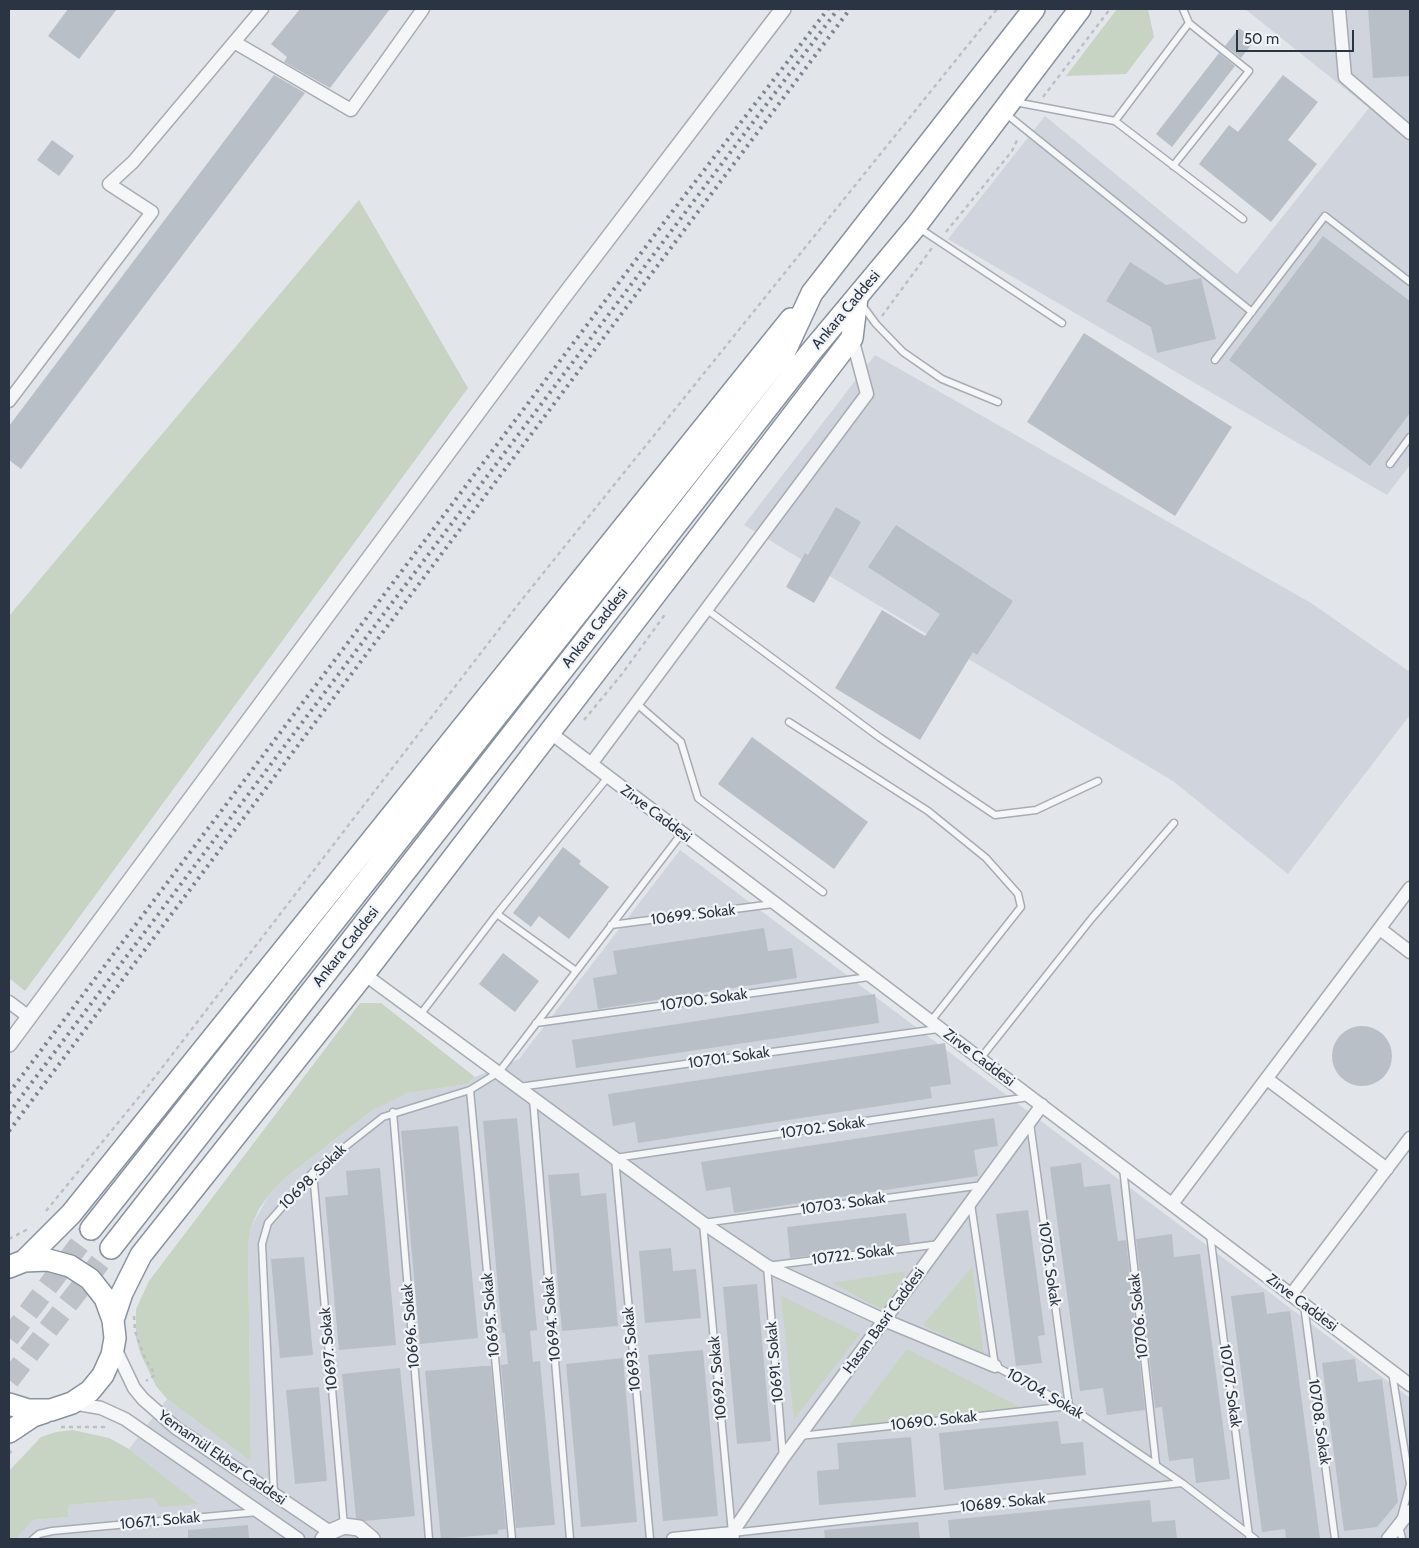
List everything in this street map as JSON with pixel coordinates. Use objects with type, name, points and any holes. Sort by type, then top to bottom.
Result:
[{"type":"highway","name":"Ankara Caddesi","points":[[91,1229],[785,351],[812,293],[1034,9]]},
{"type":"highway","name":"Ankara Caddesi","points":[[112,1248],[798,368],[916,226],[1080,9]]},
{"type":"highway","points":[[16,1264],[71,1214],[812,293]]},
{"type":"highway","points":[[113,1320],[122,1293],[141,1255],[364,974],[852,338],[858,298]]},
{"type":"highway","points":[[9,1432],[33,1416],[72,1403],[90,1391],[104,1375],[114,1345],[113,1320],[105,1298],[90,1279],[70,1266],[48,1260],[16,1264]]},
{"type":"highway","points":[[9,1404],[28,1410],[51,1410]]},
{"type":"street","points":[[9,401],[152,212],[109,184],[134,162],[262,9]]},
{"type":"street","points":[[234,42],[351,110],[424,9]]},
{"type":"street","points":[[9,1044],[561,300],[783,9]]},
{"type":"street","points":[[1339,9],[1344,77],[1410,133]]},
{"type":"street","points":[[590,764],[866,394],[852,338]]},
{"type":"street","name":"Zirve Caddesi","points":[[548,732],[1410,1385]]},
{"type":"street","points":[[1172,1204],[1410,888]]},
{"type":"street","points":[[1380,929],[1410,952]]},
{"type":"street","points":[[364,974],[703,1223],[767,1266],[884,1320],[995,1366]]},
{"type":"street","points":[[9,1002],[29,1017]]},
{"type":"street","points":[[1267,1079],[1387,1169]]},
{"type":"street","name":"Hasan Basri Caddesi","points":[[733,1536],[783,1458],[1042,1106]]},
{"type":"street","points":[[1292,1295],[1410,1138]]},
{"type":"street","name":"Yemamül Ekber Caddesi","points":[[114,1345],[134,1388],[155,1411],[176,1428],[274,1495],[326,1536]]},
{"type":"street","name":"Yemamül Ekber Caddesi","points":[[72,1403],[101,1408],[125,1419],[298,1539]]},
{"type":"street","points":[[1388,1539],[1410,1511]]},
{"type":"street","points":[[326,1536],[344,1526],[359,1528],[372,1539]]},
{"type":"street","points":[[673,1539],[733,1536]]},
{"type":"lane","points":[[1173,166],[1249,71],[1189,23],[1183,9]]},
{"type":"lane","points":[[1115,121],[1189,23]]},
{"type":"lane","points":[[1007,106],[1115,121],[1243,219]]},
{"type":"lane","points":[[1007,106],[1252,312]]},
{"type":"lane","points":[[1215,360],[1325,216],[1410,282]]},
{"type":"lane","points":[[916,226],[1062,323]]},
{"type":"lane","points":[[858,298],[876,324],[902,352],[942,379],[998,402]]},
{"type":"lane","points":[[1390,464],[1410,437]]},
{"type":"lane","points":[[706,609],[879,737],[995,815],[1036,810],[1098,781]]},
{"type":"lane","points":[[636,703],[681,742],[698,798],[822,892]]},
{"type":"lane","points":[[789,722],[928,811],[986,858],[1018,894],[1021,907],[935,1025]]},
{"type":"lane","points":[[420,1015],[497,914],[608,777]]},
{"type":"lane","points":[[980,1059],[1092,918],[1174,823]]},
{"type":"lane","points":[[499,1072],[682,833]]},
{"type":"lane","name":"10699. Sokak","points":[[611,926],[776,904]]},
{"type":"lane","points":[[497,914],[576,971]]},
{"type":"lane","name":"10700. Sokak","points":[[536,1023],[871,976]]},
{"type":"lane","name":"10701. Sokak","points":[[518,1087],[935,1025]]},
{"type":"lane","name":"10698. Sokak","points":[[274,1495],[262,1244],[268,1222],[313,1172],[372,1124],[393,1112],[470,1090],[499,1072]]},
{"type":"lane","name":"10695. Sokak","points":[[470,1090],[512,1539]]},
{"type":"lane","name":"10702. Sokak","points":[[615,1158],[1030,1097]]},
{"type":"lane","name":"10694. Sokak","points":[[533,1098],[570,1539]]},
{"type":"lane","name":"10696. Sokak","points":[[393,1112],[429,1539]]},
{"type":"lane","name":"10705. Sokak","points":[[1030,1122],[1069,1406]]},
{"type":"lane","name":"10693. Sokak","points":[[615,1158],[650,1539]]},
{"type":"lane","name":"10706. Sokak","points":[[1123,1167],[1156,1464]]},
{"type":"lane","name":"10697. Sokak","points":[[313,1172],[344,1526]]},
{"type":"lane","name":"10703. Sokak","points":[[703,1223],[983,1185]]},
{"type":"lane","name":"10704. Sokak","points":[[970,1202],[995,1366],[1069,1406],[1182,1483]]},
{"type":"lane","name":"10692. Sokak","points":[[703,1223],[733,1536]]},
{"type":"lane","name":"10707. Sokak","points":[[1209,1233],[1251,1538]]},
{"type":"lane","name":"10722. Sokak","points":[[767,1266],[940,1244]]},
{"type":"lane","name":"10691. Sokak","points":[[767,1266],[783,1458]]},
{"type":"lane","name":"10708. Sokak","points":[[1304,1304],[1335,1539]]},
{"type":"lane","points":[[1392,1371],[1410,1484],[1399,1525],[1402,1539]]},
{"type":"lane","name":"10690. Sokak","points":[[799,1436],[1069,1406]]},
{"type":"lane","points":[[1182,1483],[1251,1538]]},
{"type":"lane","name":"10689. Sokak","points":[[733,1536],[1182,1483]]},
{"type":"lane","name":"10671. Sokak","points":[[33,1539],[39,1534],[52,1530],[259,1512]]},
{"type":"path","points":[[42,1216],[148,1086],[520,602],[997,9]]},
{"type":"path","points":[[9,1239],[36,1223]]},
{"type":"shaded area","points":[[1245,9],[1410,9],[1410,465],[1387,495],[948,239],[1045,116],[1237,274],[1369,108]]},
{"type":"shaded area","points":[[875,355],[1311,603],[1410,672],[1410,715],[1288,874],[1173,781],[744,525]]},
{"type":"shaded area","points":[[680,850],[1410,1398],[1410,1539],[16,1539],[33,1520],[68,1517],[69,1505],[154,1498],[198,1504],[129,1449],[167,1399],[251,1460],[248,1247],[251,1227],[269,1195],[284,1179],[373,1110],[391,1099],[407,1093],[468,1084],[475,1077],[519,1059]]},
{"type":"green space","points":[[1117,9],[1148,9],[1154,37],[1126,74],[1066,76]]},
{"type":"green space","points":[[359,200],[468,388],[25,991],[9,978],[9,616]]},
{"type":"green space","points":[[360,1003],[381,1003],[475,1077],[468,1084],[407,1093],[373,1110],[284,1179],[259,1209],[251,1227],[248,1247],[251,1461],[167,1399],[156,1386],[141,1355],[136,1338],[136,1309],[149,1281]]},
{"type":"green space","points":[[972,1267],[984,1355],[923,1325]]},
{"type":"green space","points":[[907,1271],[883,1310],[832,1283]]},
{"type":"green space","points":[[781,1296],[860,1334],[794,1419]]},
{"type":"green space","points":[[907,1349],[1022,1408],[847,1428]]},
{"type":"green space","points":[[73,1430],[109,1438],[129,1449],[199,1504],[160,1507],[154,1498],[69,1505],[68,1517],[33,1520],[16,1539],[9,1539],[9,1471],[41,1437],[56,1432]]},
{"type":"building","points":[[68,9],[117,9],[79,59],[48,36]]},
{"type":"building","points":[[300,9],[390,9],[330,88],[284,62],[287,57],[271,44]]},
{"type":"building","points":[[1368,9],[1410,9],[1410,76],[1373,78]]},
{"type":"building","points":[[1239,28],[1255,40],[1241,58],[1225,46]]},
{"type":"building","points":[[1219,53],[1235,66],[1172,147],[1156,134]]},
{"type":"building","points":[[274,75],[305,93],[21,469],[9,460],[9,426]]},
{"type":"building","points":[[1283,75],[1318,102],[1288,140],[1317,164],[1271,222],[1199,164],[1229,125],[1238,132]]},
{"type":"building","points":[[52,140],[74,156],[59,176],[37,160]]},
{"type":"building","points":[[1323,236],[1410,301],[1410,413],[1370,466],[1229,360]]},
{"type":"building","points":[[1130,262],[1166,285],[1201,278],[1216,339],[1157,353],[1151,327],[1106,301]]},
{"type":"building","points":[[1084,333],[1232,427],[1175,516],[1027,422]]},
{"type":"building","points":[[836,507],[861,522],[814,603],[786,587],[805,553],[808,555]]},
{"type":"building","points":[[896,525],[1013,601],[977,655],[973,652],[920,740],[835,688],[882,610],[925,636],[940,614],[868,567]]},
{"type":"building","points":[[752,737],[868,822],[834,869],[718,784]]},
{"type":"building","points":[[563,847],[581,861],[579,864],[609,887],[569,939],[539,916],[531,927],[513,913]]},
{"type":"building","points":[[764,928],[768,951],[792,948],[797,978],[598,1009],[593,978],[617,974],[613,951]]},
{"type":"building","points":[[503,953],[539,981],[515,1012],[479,984]]},
{"type":"building","points":[[875,994],[879,1023],[576,1068],[572,1040]]},
{"type":"building","points":[[1362,1026],[1379,1031],[1387,1039],[1392,1056],[1387,1073],[1379,1081],[1362,1086],[1345,1081],[1337,1073],[1332,1056],[1337,1039],[1345,1031]]},
{"type":"building","points":[[945,1043],[951,1084],[930,1087],[932,1098],[638,1143],[635,1122],[613,1126],[608,1094]]},
{"type":"building","points":[[517,1118],[537,1330],[530,1331],[533,1362],[540,1361],[555,1525],[516,1528],[501,1365],[508,1364],[505,1333],[502,1333],[483,1121]]},
{"type":"building","points":[[994,1118],[998,1146],[974,1150],[978,1176],[734,1213],[730,1187],[706,1191],[701,1162]]},
{"type":"building","points":[[458,1126],[478,1338],[420,1344],[401,1131]]},
{"type":"building","points":[[1081,1163],[1084,1187],[1110,1184],[1118,1241],[1126,1240],[1145,1410],[1107,1415],[1103,1388],[1080,1391],[1050,1167]]},
{"type":"building","points":[[380,1168],[396,1345],[339,1350],[325,1197],[348,1195],[346,1171]]},
{"type":"building","points":[[579,1173],[581,1196],[606,1193],[618,1326],[562,1331],[548,1175]]},
{"type":"building","points":[[1028,1210],[1045,1335],[1038,1336],[1042,1363],[1016,1366],[996,1214]]},
{"type":"building","points":[[906,1213],[910,1243],[790,1258],[787,1227]]},
{"type":"building","points":[[1172,1234],[1174,1257],[1200,1254],[1230,1479],[1196,1483],[1193,1458],[1169,1461],[1162,1407],[1155,1408],[1136,1239]]},
{"type":"building","points":[[671,1248],[673,1271],[696,1269],[701,1318],[645,1323],[639,1251]]},
{"type":"building","points":[[304,1257],[313,1355],[280,1358],[271,1259]]},
{"type":"building","points":[[757,1284],[771,1441],[737,1444],[723,1287]]},
{"type":"building","points":[[1264,1292],[1267,1314],[1290,1311],[1320,1539],[1286,1539],[1285,1529],[1262,1532],[1231,1296]]},
{"type":"building","points":[[703,1350],[718,1516],[663,1521],[648,1355]]},
{"type":"building","points":[[623,1358],[637,1522],[581,1527],[566,1364]]},
{"type":"building","points":[[1355,1359],[1358,1382],[1382,1379],[1398,1502],[1377,1527],[1344,1531],[1322,1363]]},
{"type":"building","points":[[491,1366],[506,1529],[498,1530],[498,1534],[441,1539],[425,1371]]},
{"type":"building","points":[[400,1368],[415,1516],[365,1521],[356,1518],[342,1374]]},
{"type":"building","points":[[319,1387],[327,1481],[295,1484],[286,1390]]},
{"type":"building","points":[[1058,1421],[1061,1444],[1083,1442],[1086,1475],[944,1490],[939,1433]]},
{"type":"building","points":[[911,1437],[916,1497],[819,1505],[817,1471],[839,1469],[837,1443]]},
{"type":"building","points":[[1150,1500],[1152,1522],[1175,1520],[1177,1539],[950,1539],[948,1520]]},
{"type":"building","points":[[918,1522],[920,1539],[825,1539],[824,1530]]},
{"type":"building","points":[[248,1525],[249,1539],[188,1539],[188,1530]]},
{"type":"tunnel","points":[[9,1338],[91,1229]]},
{"type":"tunnel","points":[[9,1380],[111,1248]]},
{"type":"railway","points":[[9,1093],[672,212],[828,9]]},
{"type":"railway","points":[[9,1113],[838,9]]},
{"type":"railway","points":[[9,1131],[850,9]]}]
